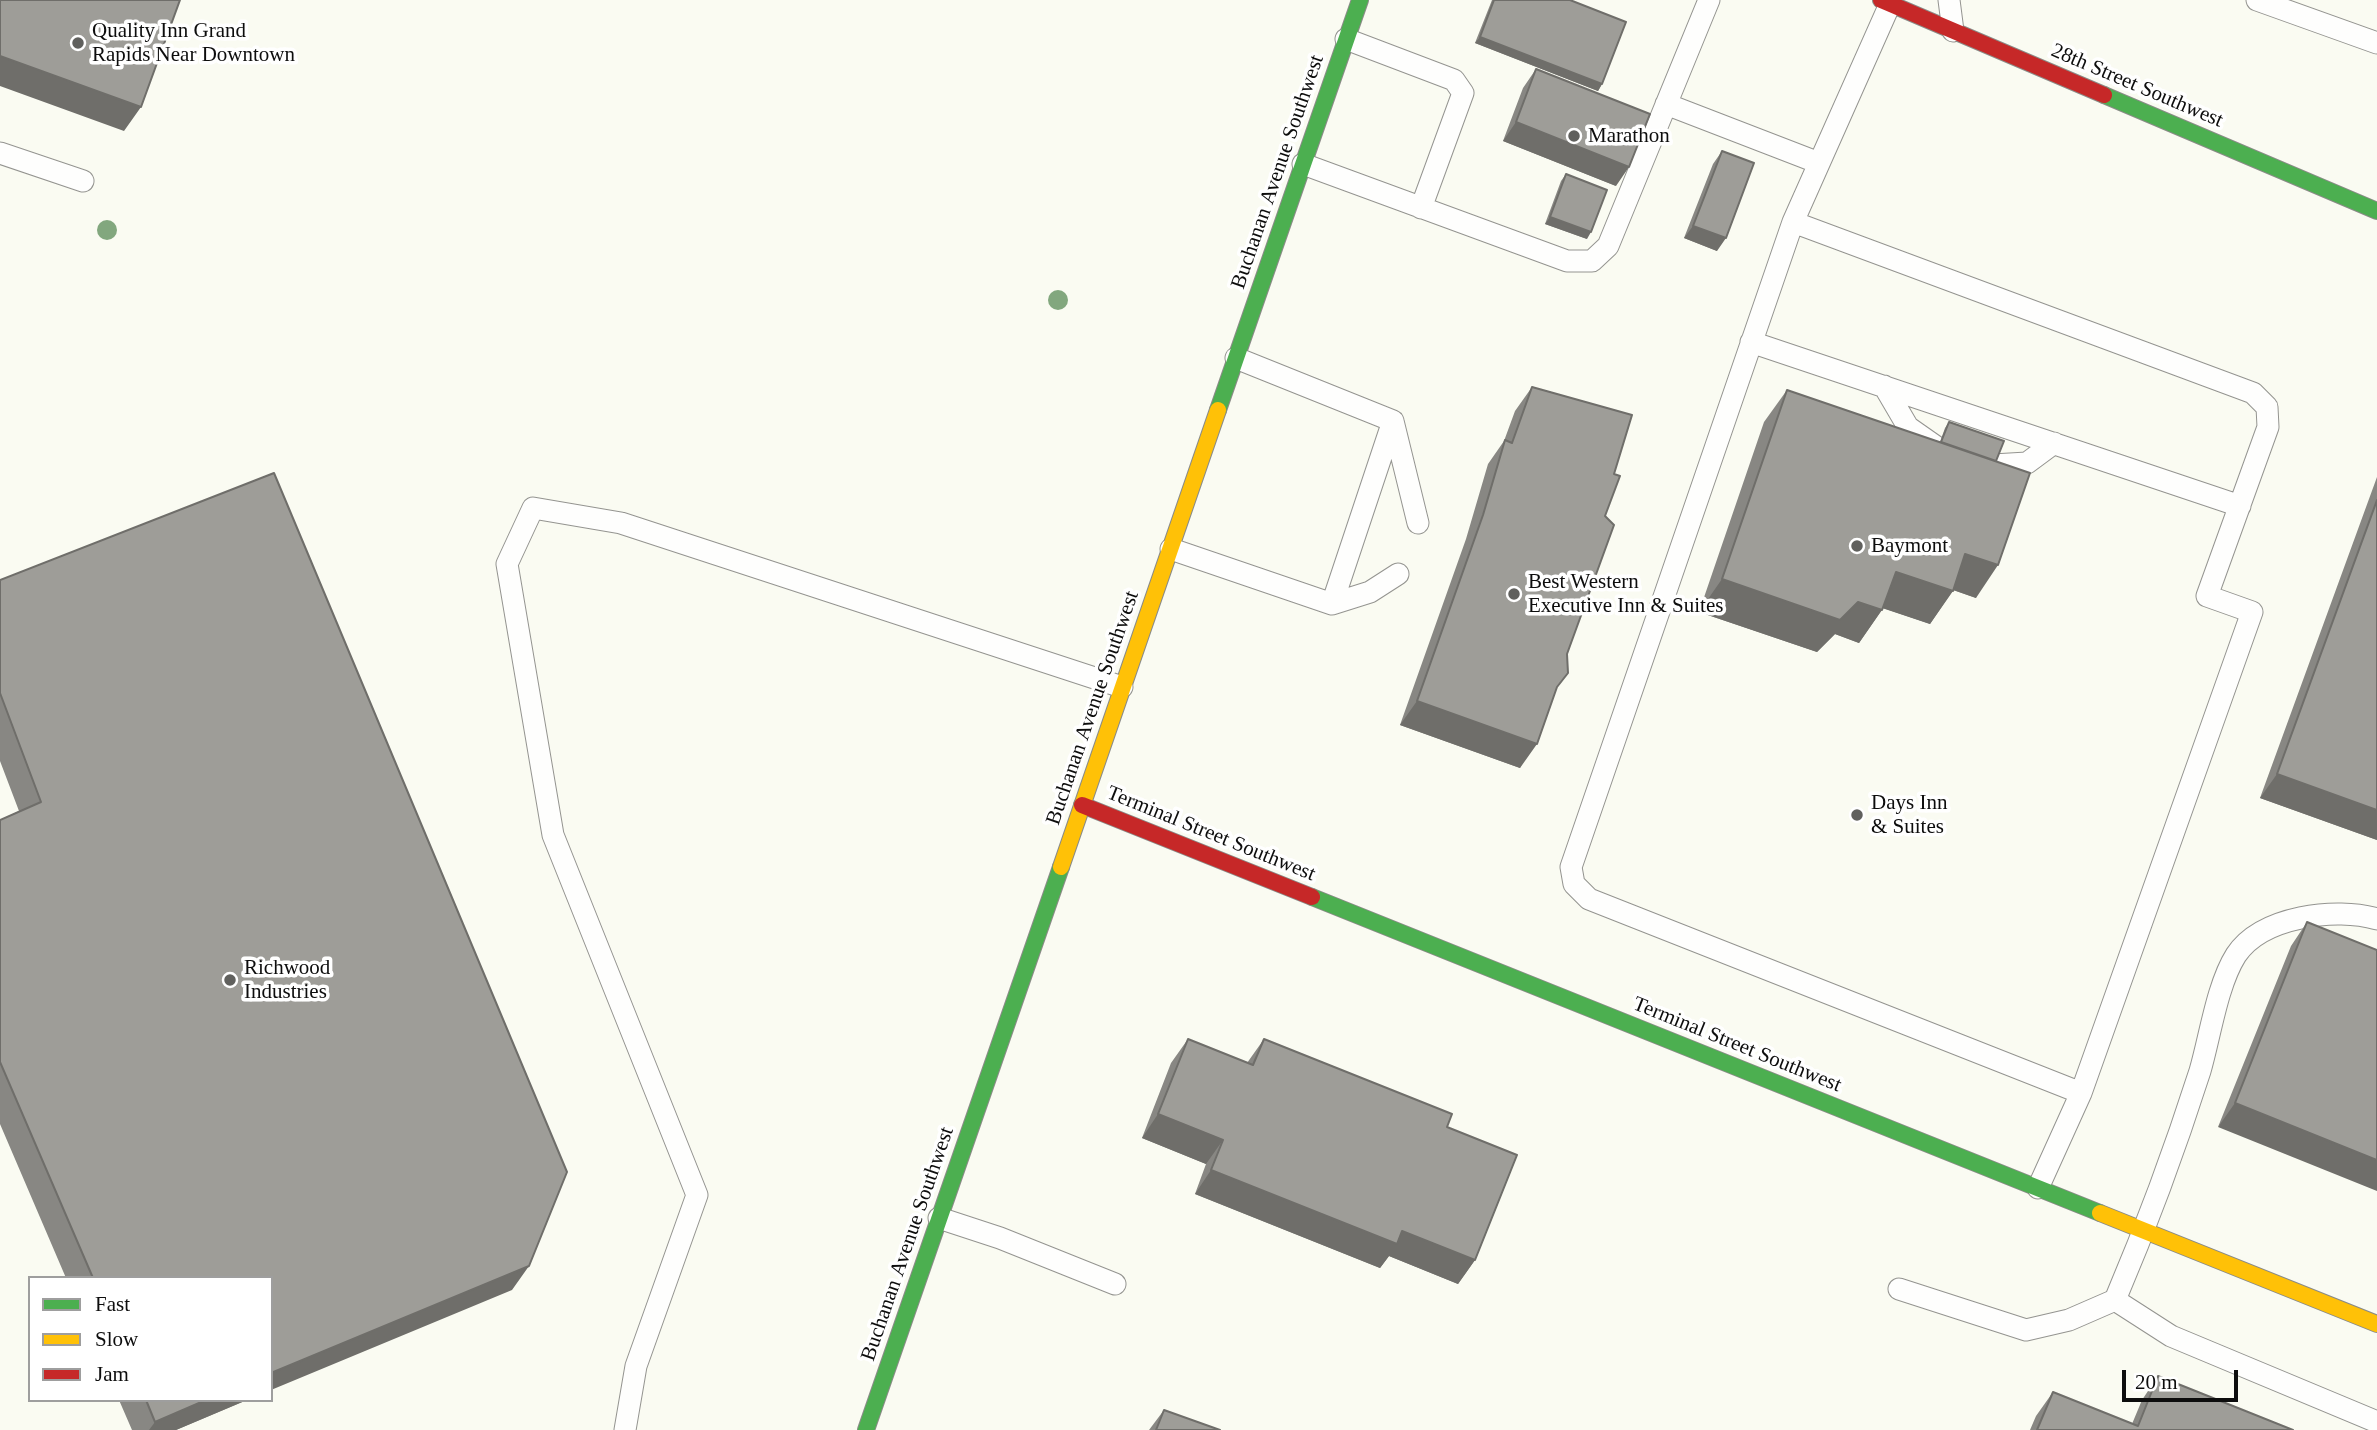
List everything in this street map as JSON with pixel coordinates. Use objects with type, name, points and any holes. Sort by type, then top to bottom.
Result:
[{"type":"street","name":"Buchanan Avenue Southwest","points":[[866,1430],[1360,0]]},
{"type":"street","name":"28th Street Southwest","points":[[1885,2],[2377,211]]},
{"type":"street","name":"Terminal Street Southwest","points":[[1082,805],[2377,1324]]},
{"type":"lane","points":[[1303,164],[1567,261],[1592,261],[1608,246],[1709,0]]},
{"type":"lane","points":[[1949,0],[1953,31]]},
{"type":"lane","points":[[2257,0],[2377,43]]},
{"type":"lane","points":[[1885,2],[1793,222],[1571,867],[1574,884],[1589,899],[2081,1093]]},
{"type":"lane","points":[[1346,39],[1454,80],[1462,93],[1420,208]]},
{"type":"lane","points":[[1666,104],[1819,163]]},
{"type":"lane","points":[[0,153],[83,181]]},
{"type":"lane","points":[[1793,222],[2253,394],[2267,407],[2268,427],[2207,596],[2252,612],[2081,1093],[2038,1188]]},
{"type":"lane","points":[[1751,342],[2239,506]]},
{"type":"lane","points":[[1236,358],[1393,421]]},
{"type":"lane","points":[[1884,386],[1908,426],[1938,447]]},
{"type":"lane","points":[[1393,421],[1418,523]]},
{"type":"lane","points":[[1332,604],[1393,421]]},
{"type":"lane","points":[[1993,465],[2027,463],[2054,443]]},
{"type":"lane","points":[[625,1430],[636,1366],[697,1195],[553,835],[507,564],[533,508],[621,523],[1122,687]]},
{"type":"lane","points":[[1171,549],[1332,604],[1370,592],[1398,574]]},
{"type":"lane","points":[[1899,1289],[2026,1330],[2069,1320],[2115,1300],[2145,1231],[2190,1103],[2221,994],[2236,954],[2264,930],[2308,915],[2361,914],[2377,919]]},
{"type":"lane","points":[[939,1218],[1000,1238],[1115,1284]]},
{"type":"lane","points":[[2115,1300],[2171,1336],[2377,1422]]},
{"type":"building","name":"Quality Inn Grand Rapids Near Downtown","points":[[0,0],[180,0],[141,107],[0,56]]},
{"type":"building","points":[[1494,0],[1570,0],[1626,22],[1602,84],[1480,37]]},
{"type":"building","points":[[1536,69],[1650,114],[1629,167],[1516,122]]},
{"type":"building","points":[[1722,151],[1754,163],[1726,238],[1693,226]]},
{"type":"building","points":[[1566,174],[1607,190],[1591,232],[1550,217]]},
{"type":"building","name":"Best Western Executive Inn & Suites","points":[[1532,387],[1632,415],[1614,474],[1620,476],[1605,516],[1614,525],[1567,654],[1568,673],[1557,687],[1537,744],[1417,701],[1483,515],[1505,440],[1512,443]]},
{"type":"building","name":"Baymont","points":[[1787,390],[2030,473],[1998,565],[1965,554],[1953,591],[1896,572],[1882,610],[1858,602],[1840,620],[1722,579]]},
{"type":"building","points":[[1949,422],[2004,441],[1996,461],[1941,442]]},
{"type":"building","name":"Richwood Industries","points":[[274,473],[567,1172],[529,1266],[273,1372],[273,1276],[92,1276],[0,1062],[0,820],[41,802],[0,693],[0,580]]},
{"type":"building","points":[[2377,500],[2377,810],[2277,774]]},
{"type":"building","points":[[2307,922],[2377,950],[2377,1160],[2235,1103]]},
{"type":"building","points":[[1188,1039],[1253,1065],[1264,1039],[1452,1114],[1447,1127],[1517,1155],[1475,1260],[1402,1231],[1397,1244],[1211,1170],[1223,1140],[1158,1114]]},
{"type":"building","points":[[2158,1376],[2293,1430],[2037,1430],[2053,1392],[2138,1426]]},
{"type":"building","points":[[147,1402],[201,1402],[155,1422]]},
{"type":"building","points":[[1164,1410],[1220,1430],[1156,1430]]},
{"type":"traffic: fast","points":[[1218,410],[1360,0]]},
{"type":"traffic: fast","points":[[2104,95],[2377,211]]},
{"type":"traffic: fast","points":[[866,1430],[1061,867]]},
{"type":"traffic: fast","points":[[1312,897],[2100,1213]]},
{"type":"traffic: slow","points":[[1061,867],[1218,410]]},
{"type":"traffic: slow","points":[[2100,1213],[2377,1324]]},
{"type":"traffic: jam","points":[[1881,0],[2104,95]]},
{"type":"traffic: jam","points":[[1082,805],[1312,897]]},
{"type":"place","name":"Quality Inn Grand Rapids Near Downtown","points":[[78,43]]},
{"type":"place","name":"Marathon","points":[[1574,136]]},
{"type":"place","name":"Baymont","points":[[1857,546]]},
{"type":"place","name":"Best Western Executive Inn & Suites","points":[[1514,594]]},
{"type":"place","name":"Days Inn & Suites","points":[[1857,815]]},
{"type":"place","name":"Richwood Industries","points":[[230,980]]}]
